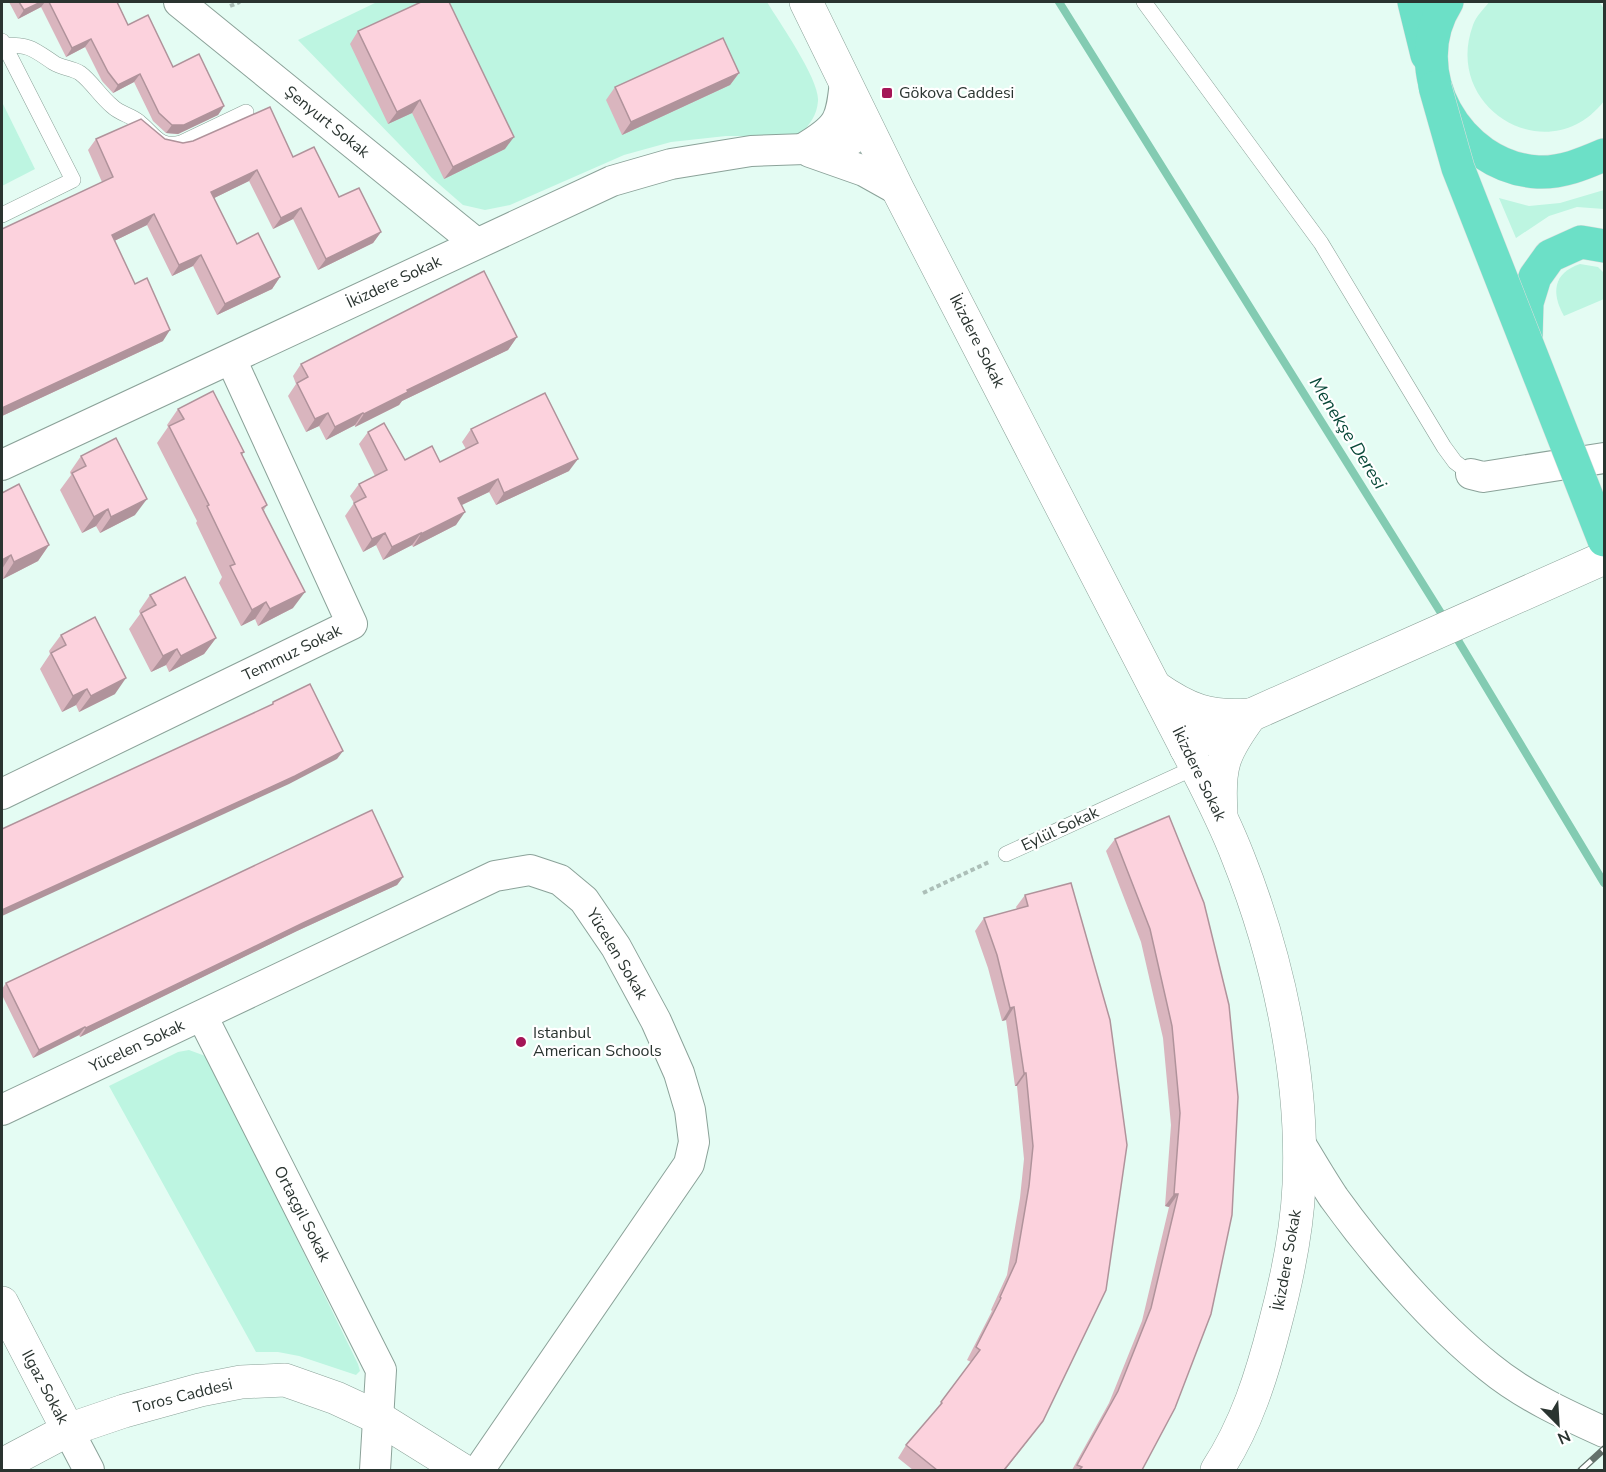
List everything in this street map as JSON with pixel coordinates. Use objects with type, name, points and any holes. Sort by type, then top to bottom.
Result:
[{"type":"main road","points":[[1414,2],[1458,168],[1605,540]]},
{"type":"main road","points":[[1447,2],[1440,13],[1431,49],[1435,87],[1449,119],[1473,146],[1503,164],[1538,172],[1573,169],[1605,155]]},
{"type":"main road","points":[[1526,339],[1527,303],[1534,277],[1550,256],[1581,242],[1605,246]]},
{"type":"street","name":"Şenyurt Sokak","points":[[179,2],[476,243]]},
{"type":"street","points":[[806,2],[867,126]]},
{"type":"street","points":[[802,149],[828,133],[838,122],[845,81]]},
{"type":"street","name":"İkizdere Sokak","points":[[2,465],[476,243],[612,182],[671,164],[751,151],[834,148],[851,140],[867,126],[1191,757],[1238,857],[1260,918],[1291,1054],[1300,1143],[1299,1188],[1285,1287],[1269,1347],[1249,1409],[1227,1456],[1217,1470]]},
{"type":"street","points":[[802,149],[864,171],[898,190]]},
{"type":"street","name":"Temmuz Sokak","points":[[2,794],[352,624],[231,359]]},
{"type":"street","points":[[1471,474],[1483,477],[1605,458]]},
{"type":"street","points":[[1191,757],[1264,709],[1605,558]]},
{"type":"street","points":[[1155,687],[1176,702],[1199,711],[1226,717],[1264,709]]},
{"type":"street","points":[[1221,818],[1219,781],[1225,756],[1234,737],[1264,709]]},
{"type":"street","name":"Yücelen Sokak","points":[[2,1110],[495,876],[530,870],[560,880],[584,900],[616,947],[656,1021],[679,1072],[690,1110],[694,1142],[689,1164],[480,1470]]},
{"type":"street","name":"Ortaçgil Sokak","points":[[202,1016],[381,1370],[375,1470]]},
{"type":"street","points":[[1300,1143],[1334,1198],[1380,1256],[1433,1315],[1489,1367],[1553,1409],[1605,1432]]},
{"type":"street","name":"Ilgaz Sokak","points":[[2,1303],[89,1470]]},
{"type":"street","name":"Toros Caddesi","points":[[2,1465],[68,1431],[124,1411],[200,1390],[241,1382],[285,1380],[336,1398],[377,1417],[462,1470]]},
{"type":"lane","points":[[1144,2],[1321,243],[1444,447],[1455,462],[1471,474]]},
{"type":"lane","points":[[3,43],[33,49],[55,64],[77,71],[89,80],[117,111],[137,120],[163,143],[172,145],[246,112]]},
{"type":"lane","points":[[2,215],[73,180],[3,43]]},
{"type":"lane","name":"Eylül Sokak","points":[[1006,854],[1191,757]]},
{"type":"path","name":"Eylül Sokak","points":[[923,892],[1006,854]]},
{"type":"green space","points":[[377,2],[767,2],[813,79],[818,101],[816,111],[813,119],[801,134],[726,136],[671,142],[624,155],[510,205],[485,210],[463,205],[432,178],[298,40]]},
{"type":"green space","points":[[1489,2],[1600,3],[1604,9],[1604,101],[1581,122],[1556,131],[1530,130],[1506,121],[1486,105],[1473,82],[1467,55],[1473,25]]},
{"type":"green space","points":[[2,102],[35,169],[2,186]]},
{"type":"green space","points":[[1604,190],[1604,209],[1577,207],[1549,216],[1516,238],[1499,198],[1529,206],[1560,203]]},
{"type":"green space","points":[[1580,264],[1598,267],[1604,273],[1604,299],[1564,316],[1557,299],[1557,285],[1564,273]]},
{"type":"green space","points":[[189,1050],[208,1057],[358,1364],[360,1371],[356,1375],[299,1356],[278,1352],[256,1352],[109,1086],[178,1052]]},
{"type":"building","points":[[19,2],[41,2],[24,10]]},
{"type":"building","points":[[49,2],[117,2],[128,25],[148,15],[173,67],[199,54],[224,106],[184,125],[172,125],[159,113],[140,74],[118,85],[108,72],[91,39],[72,48]]},
{"type":"building","points":[[421,2],[449,2],[514,137],[453,167],[420,100],[397,112],[358,31]]},
{"type":"building","points":[[723,38],[739,73],[631,122],[615,87]]},
{"type":"building","points":[[270,107],[293,157],[314,147],[339,197],[359,188],[381,232],[326,259],[301,208],[281,218],[257,170],[211,192],[237,244],[258,233],[280,277],[225,304],[201,255],[179,265],[154,214],[112,235],[135,284],[147,278],[170,330],[2,408],[2,229],[113,177],[96,139],[141,119],[165,139],[183,143],[193,141]]},
{"type":"building","points":[[484,271],[517,337],[335,427],[328,413],[315,419],[297,383],[308,377],[301,364]]},
{"type":"building","points":[[213,391],[244,452],[241,453],[267,505],[262,508],[305,592],[270,609],[266,602],[252,610],[230,566],[235,564],[207,506],[209,505],[169,426],[184,419],[178,409]]},
{"type":"building","points":[[545,393],[578,459],[504,493],[498,479],[458,498],[465,512],[392,547],[385,533],[372,539],[354,503],[366,497],[359,484],[387,470],[368,432],[384,423],[405,460],[432,446],[440,462],[478,443],[471,429]]},
{"type":"building","points":[[116,438],[147,499],[111,517],[108,509],[94,517],[72,473],[86,466],[81,456]]},
{"type":"building","points":[[19,484],[49,545],[14,562],[11,555],[2,560],[2,493]]},
{"type":"building","points":[[185,577],[216,638],[181,656],[177,649],[163,656],[141,613],[156,605],[150,595]]},
{"type":"building","points":[[95,617],[126,678],[91,696],[87,689],[73,696],[51,653],[66,645],[61,635]]},
{"type":"building","points":[[310,684],[343,751],[295,776],[2,910],[2,829],[273,704]]},
{"type":"building","points":[[372,810],[403,877],[39,1050],[6,983]]},
{"type":"building","points":[[1169,816],[1204,903],[1229,1005],[1238,1097],[1232,1215],[1211,1314],[1175,1408],[1142,1470],[1079,1470],[1082,1467],[1077,1465],[1118,1391],[1151,1308],[1178,1194],[1174,1194],[1180,1113],[1172,1026],[1150,929],[1115,839]]},
{"type":"building","points":[[1071,883],[1110,1020],[1127,1145],[1106,1290],[1043,1421],[1004,1470],[937,1470],[906,1445],[942,1403],[980,1350],[976,1347],[1016,1262],[1029,1186],[1033,1146],[1026,1073],[1024,1073],[1014,1007],[1010,1008],[997,955],[984,918],[1028,906],[1025,895]]},
{"type":"waterway","name":"Menekşe Deresi","points":[[1059,2],[1446,621]]},
{"type":"waterway","name":"Menekşe Deresi","points":[[1453,632],[1604,883]]},
{"type":"railway","points":[[1581,1470],[1604,1449]]},
{"type":"place","name":"Gökova Caddesi","points":[[887,93]]},
{"type":"place","name":"Istanbul American Schools","points":[[521,1042]]}]
